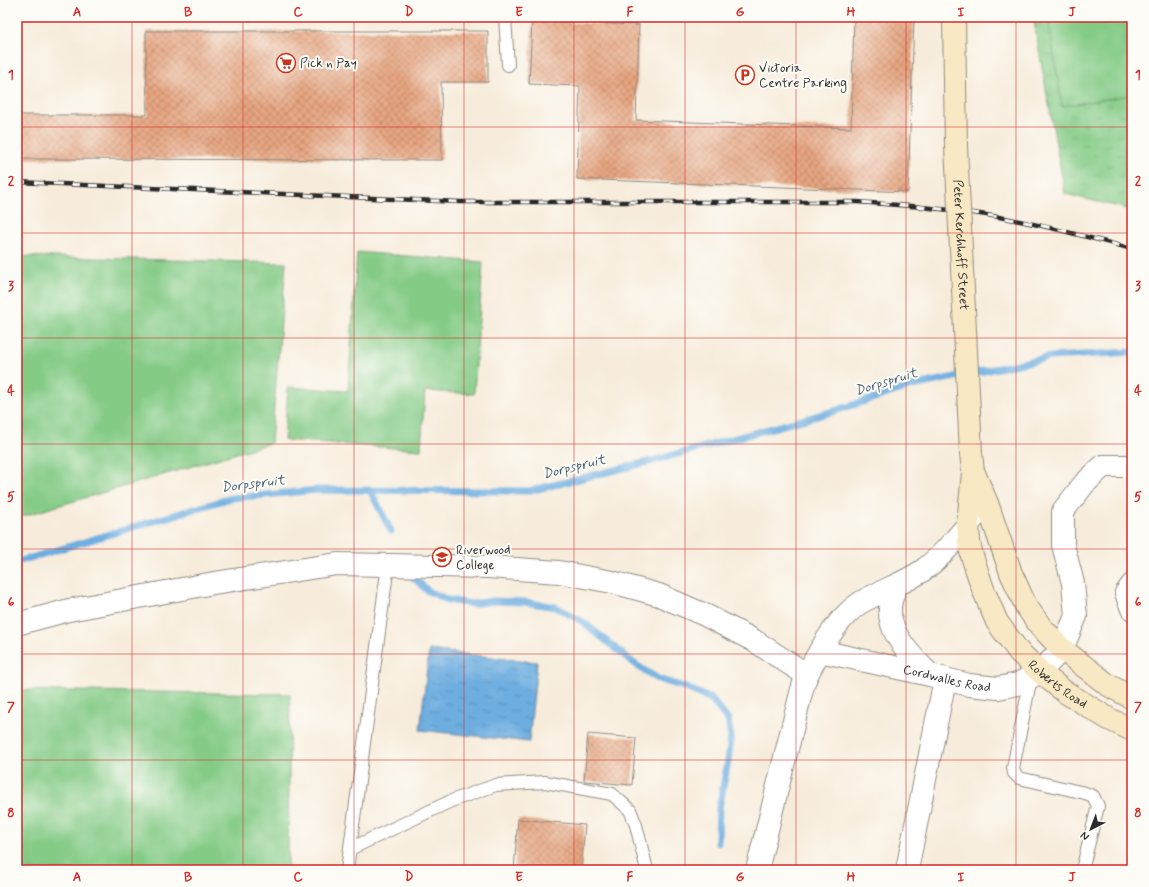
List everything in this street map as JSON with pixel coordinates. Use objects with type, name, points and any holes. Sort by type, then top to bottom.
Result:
[{"type":"street","name":"Peter Kerchhoff Street","points":[[954,17],[956,146],[972,463],[968,524],[972,556],[983,589],[997,622]]},
{"type":"street","name":"Peter Kerchhoff Street","points":[[972,463],[1011,573],[1026,606],[1041,627],[1062,649]]},
{"type":"street","points":[[1132,466],[1103,466],[1084,484],[1063,511],[1063,545],[1073,583],[1076,616],[1062,649],[1108,685],[1132,698]]},
{"type":"street","points":[[757,870],[800,693],[807,675],[820,651],[834,629],[844,617],[858,605],[895,587],[922,571],[939,557],[987,503]]},
{"type":"street","points":[[17,624],[69,610],[214,583],[337,564],[488,567],[551,571],[612,582],[659,595],[705,615],[753,640],[807,675]]},
{"type":"street","points":[[1132,584],[1126,593],[1132,609]]},
{"type":"street","points":[[895,587],[890,607],[891,618],[896,633],[914,659],[938,677],[907,870]]},
{"type":"street","name":"Roberts Road","points":[[997,622],[1036,674],[1078,701],[1132,730]]},
{"type":"street","name":"Cordwalles Road","points":[[820,651],[969,685],[998,688],[1018,684],[1036,674],[1062,649]]},
{"type":"lane","points":[[505,17],[508,65]]},
{"type":"lane","points":[[347,870],[388,565]]},
{"type":"lane","points":[[1036,674],[1013,768],[1014,773],[1019,778],[1085,792],[1093,796],[1098,806],[1082,870]]},
{"type":"lane","points":[[350,849],[451,801],[496,785],[545,782],[612,794],[630,810],[636,825],[647,870]]},
{"type":"green space","points":[[1033,17],[1132,17],[1132,210],[1065,194]]},
{"type":"green space","points":[[1048,17],[1132,17],[1132,95],[1062,106]]},
{"type":"green space","points":[[357,252],[483,262],[474,394],[425,391],[421,450],[284,440],[288,387],[348,391]]},
{"type":"green space","points":[[17,256],[286,263],[271,443],[17,518]]},
{"type":"green space","points":[[17,690],[290,694],[288,870],[17,870]]},
{"type":"water","points":[[429,650],[537,662],[529,742],[420,730]]},
{"type":"building","points":[[854,17],[914,17],[908,192],[577,179],[580,86],[529,84],[532,21],[639,25],[636,120],[851,128]]},
{"type":"building","points":[[146,31],[488,31],[488,82],[441,82],[442,160],[17,159],[17,115],[147,115]]},
{"type":"building","points":[[588,734],[636,738],[632,785],[584,781]]},
{"type":"building","points":[[518,819],[585,825],[581,870],[514,870]]},
{"type":"waterway","name":"Dorpspruit","points":[[17,562],[231,498],[318,490],[529,491],[652,461],[831,412],[912,386],[1051,357],[1132,352]]},
{"type":"waterway","points":[[370,490],[391,531]]},
{"type":"waterway","points":[[414,578],[428,591],[448,600],[472,604],[494,601],[524,602],[556,607],[583,622],[636,665],[658,679],[684,687],[711,699],[728,720],[731,737],[719,808],[718,843]]},
{"type":"railway","points":[[17,182],[460,202],[857,202],[893,204],[964,212],[1016,220],[1049,227],[1132,249]]},
{"type":"place","name":"Pick n Pay","points":[[286,63]]},
{"type":"place","name":"Victoria Centre Parking","points":[[745,75]]},
{"type":"place","name":"Riverwood College","points":[[442,557]]}]
